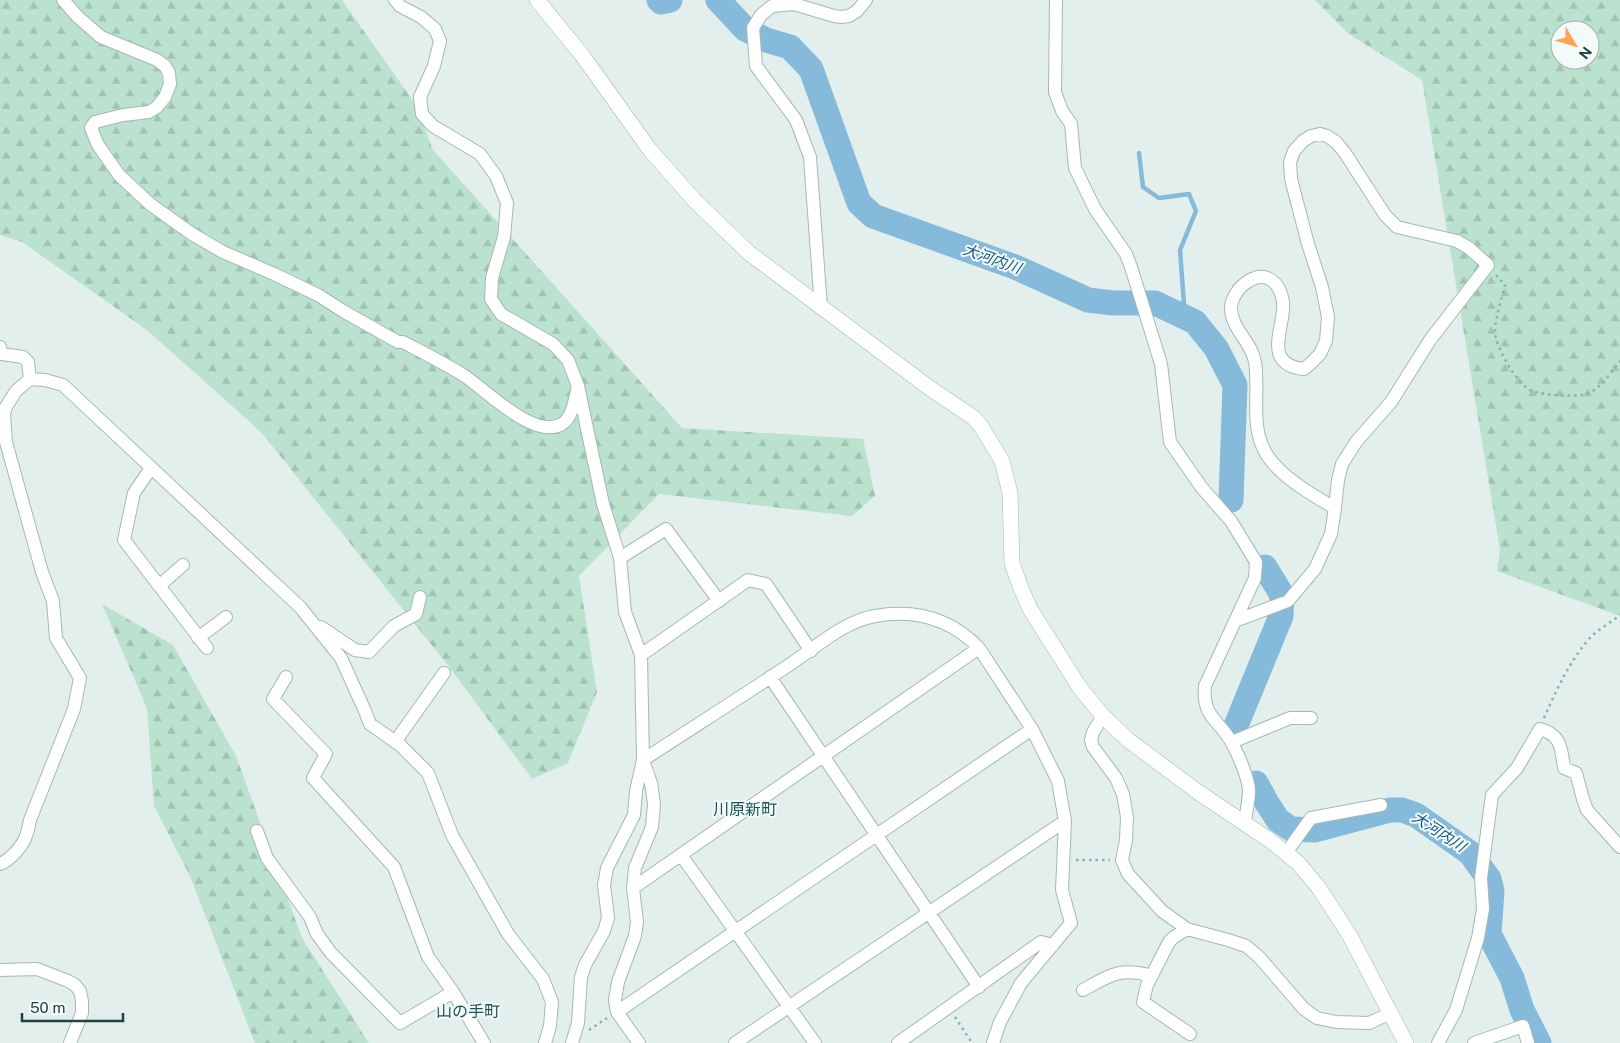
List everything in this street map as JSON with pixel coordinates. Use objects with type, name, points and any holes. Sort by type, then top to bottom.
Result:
[{"type":"street","points":[[63,0],[78,17],[101,37],[157,60],[165,66],[169,73],[170,84],[158,107],[149,112],[123,115],[95,122],[91,128],[98,145],[111,165],[150,204],[192,234],[224,252],[318,296],[398,342],[403,342],[462,374],[518,416],[537,426],[553,428],[564,423],[572,411],[578,386]]},
{"type":"street","points":[[395,0],[400,6],[421,17],[435,29],[440,41],[434,66],[420,97],[422,114],[434,126],[480,154],[496,176],[507,203],[504,237],[492,278],[491,299],[501,314],[553,344],[568,360],[578,386],[603,504],[620,558],[625,612],[641,655],[643,760],[636,791],[634,815],[607,868],[604,885],[608,918],[604,931],[585,964],[581,977],[578,1023],[573,1042]]},
{"type":"street","points":[[537,0],[582,55],[650,150],[696,202],[749,252],[821,308],[931,389],[974,418],[982,426],[1002,461],[1010,493],[1012,563],[1023,594],[1030,609],[1080,688],[1102,716],[1128,740],[1198,792],[1271,840],[1298,863],[1319,888],[1350,936],[1406,1043]]},
{"type":"street","points":[[821,308],[810,157],[796,120],[756,66],[753,28],[761,15],[772,6],[794,4],[841,17],[849,16],[857,11],[866,0]]},
{"type":"street","points":[[1056,0],[1055,92],[1062,111],[1071,124],[1075,168],[1095,209],[1126,254],[1143,304],[1161,364],[1170,442],[1202,488],[1231,521],[1256,562],[1255,578],[1205,686],[1204,697],[1206,708],[1232,742],[1247,778],[1249,789],[1245,822]]},
{"type":"street","points":[[1235,621],[1283,603],[1315,569],[1331,534],[1342,464],[1356,442],[1391,402],[1430,340],[1488,265],[1469,248],[1457,241],[1397,227],[1384,215],[1336,142],[1320,134],[1311,136],[1303,141],[1294,151],[1290,162],[1292,179],[1308,244],[1322,287],[1328,317],[1326,341],[1320,354],[1304,369],[1295,368],[1286,363],[1281,356],[1277,346],[1283,302],[1277,285],[1269,277],[1261,276],[1244,285],[1230,306],[1232,319],[1252,351],[1255,363],[1257,434],[1266,454],[1278,469],[1314,497],[1334,508]]},
{"type":"street","points":[[0,347],[2,354],[22,357],[28,362],[30,379]]},
{"type":"street","points":[[0,864],[5,862],[17,850],[26,836],[30,820],[74,709],[80,678],[56,638],[53,601],[42,572],[6,442],[3,407],[16,391],[30,379],[45,380],[63,385],[300,607],[341,658],[370,724],[396,742],[428,773],[452,835],[508,934],[543,980],[552,1002],[550,1026],[545,1043]]},
{"type":"street","points":[[151,468],[134,493],[124,540],[207,648]]},
{"type":"street","points":[[620,558],[666,529],[718,600]]},
{"type":"street","points":[[159,586],[183,565]]},
{"type":"street","points":[[641,655],[748,580],[766,584],[811,651]]},
{"type":"street","points":[[310,620],[355,650],[369,652],[394,626],[416,614],[420,597]]},
{"type":"street","points":[[643,760],[811,651],[842,628],[873,616],[920,615],[954,628],[969,638],[978,648],[1032,728],[1058,781],[1065,821],[1062,890],[1071,923],[1021,983],[1000,1022],[993,1043]]},
{"type":"street","points":[[198,638],[226,617]]},
{"type":"street","points":[[633,888],[978,648]]},
{"type":"street","points":[[396,742],[444,673]]},
{"type":"street","points":[[286,677],[273,699],[326,754],[313,778],[394,867],[428,957],[453,992],[484,1043]]},
{"type":"street","points":[[770,677],[979,987]]},
{"type":"street","points":[[1102,716],[1093,732],[1091,740],[1093,746],[1116,778],[1123,794],[1127,817],[1126,840],[1122,860],[1128,874],[1162,911],[1187,929],[1246,946],[1259,957],[1304,1009],[1318,1018],[1336,1022],[1369,1023],[1391,1013]]},
{"type":"street","points":[[1232,742],[1290,718],[1310,718]]},
{"type":"street","points":[[617,1012],[1032,728]]},
{"type":"street","points":[[1438,1043],[1456,1010],[1478,938],[1483,909],[1481,878],[1492,795],[1517,768],[1540,729],[1548,731],[1560,743],[1564,768],[1576,773],[1582,799],[1587,810],[1620,847]]},
{"type":"street","points":[[639,1043],[617,1012],[615,1000],[618,982],[636,936],[637,922],[633,888],[635,868],[652,827],[654,804],[652,783],[643,760]]},
{"type":"street","points":[[1286,853],[1311,818],[1381,805]]},
{"type":"street","points":[[736,1043],[1065,821]]},
{"type":"street","points":[[257,831],[267,858],[310,917],[317,934],[326,947],[400,1023],[453,992]]},
{"type":"street","points":[[681,855],[815,1043]]},
{"type":"street","points":[[1187,929],[1169,942],[1147,985],[1144,1002],[1190,1034]]},
{"type":"street","points":[[898,1043],[1041,942],[1053,945]]},
{"type":"street","points":[[0,970],[37,969],[68,981],[80,991],[82,1012],[70,1043]]},
{"type":"street","points":[[1083,990],[1113,974],[1137,972],[1152,976]]},
{"type":"street","points":[[1474,1043],[1523,1026],[1528,1043]]},
{"type":"path","points":[[1488,265],[1505,286],[1494,331],[1505,360],[1518,381],[1531,391],[1558,396],[1587,394],[1600,386],[1620,361]]},
{"type":"path","points":[[1540,729],[1556,692],[1590,638],[1620,615]]},
{"type":"path","points":[[1063,859],[1122,860]]},
{"type":"path","points":[[949,1008],[972,1043]]},
{"type":"path","points":[[573,1042],[617,1012]]},
{"type":"green space","points":[[0,0],[342,0],[416,105],[433,150],[682,428],[863,439],[875,496],[852,516],[659,494],[579,576],[597,692],[568,763],[532,779],[450,668],[261,432],[147,330],[22,242],[0,235]]},
{"type":"green space","points":[[1315,0],[1620,0],[1620,616],[1497,571],[1500,550],[1422,80],[1349,34]]},
{"type":"green space","points":[[102,604],[173,645],[236,756],[302,938],[369,1043],[255,1043],[190,876],[154,806],[147,708]]},
{"type":"waterway","name":"大河内川","points":[[659,0],[661,2],[670,0]]},
{"type":"waterway","name":"大河内川","points":[[718,0],[745,29],[766,40],[790,47],[811,69],[859,203],[873,216],[1015,267],[1088,300],[1113,303],[1155,303],[1195,322],[1216,348],[1235,385],[1231,500]]},
{"type":"waterway","points":[[1139,153],[1143,187],[1159,198],[1189,194],[1196,211],[1180,250],[1184,304],[1195,322]]},
{"type":"waterway","name":"大河内川","points":[[1235,728],[1281,616],[1282,595],[1265,567]]},
{"type":"waterway","name":"大河内川","points":[[1256,783],[1278,820],[1291,829],[1315,830],[1390,810],[1402,810],[1416,815],[1470,853],[1489,879],[1492,891],[1489,934],[1512,978],[1522,1010],[1539,1043]]},
{"type":"district","name":"川原新町","points":[[745,809]]},
{"type":"district","name":"山の手町","points":[[468,1011]]}]
